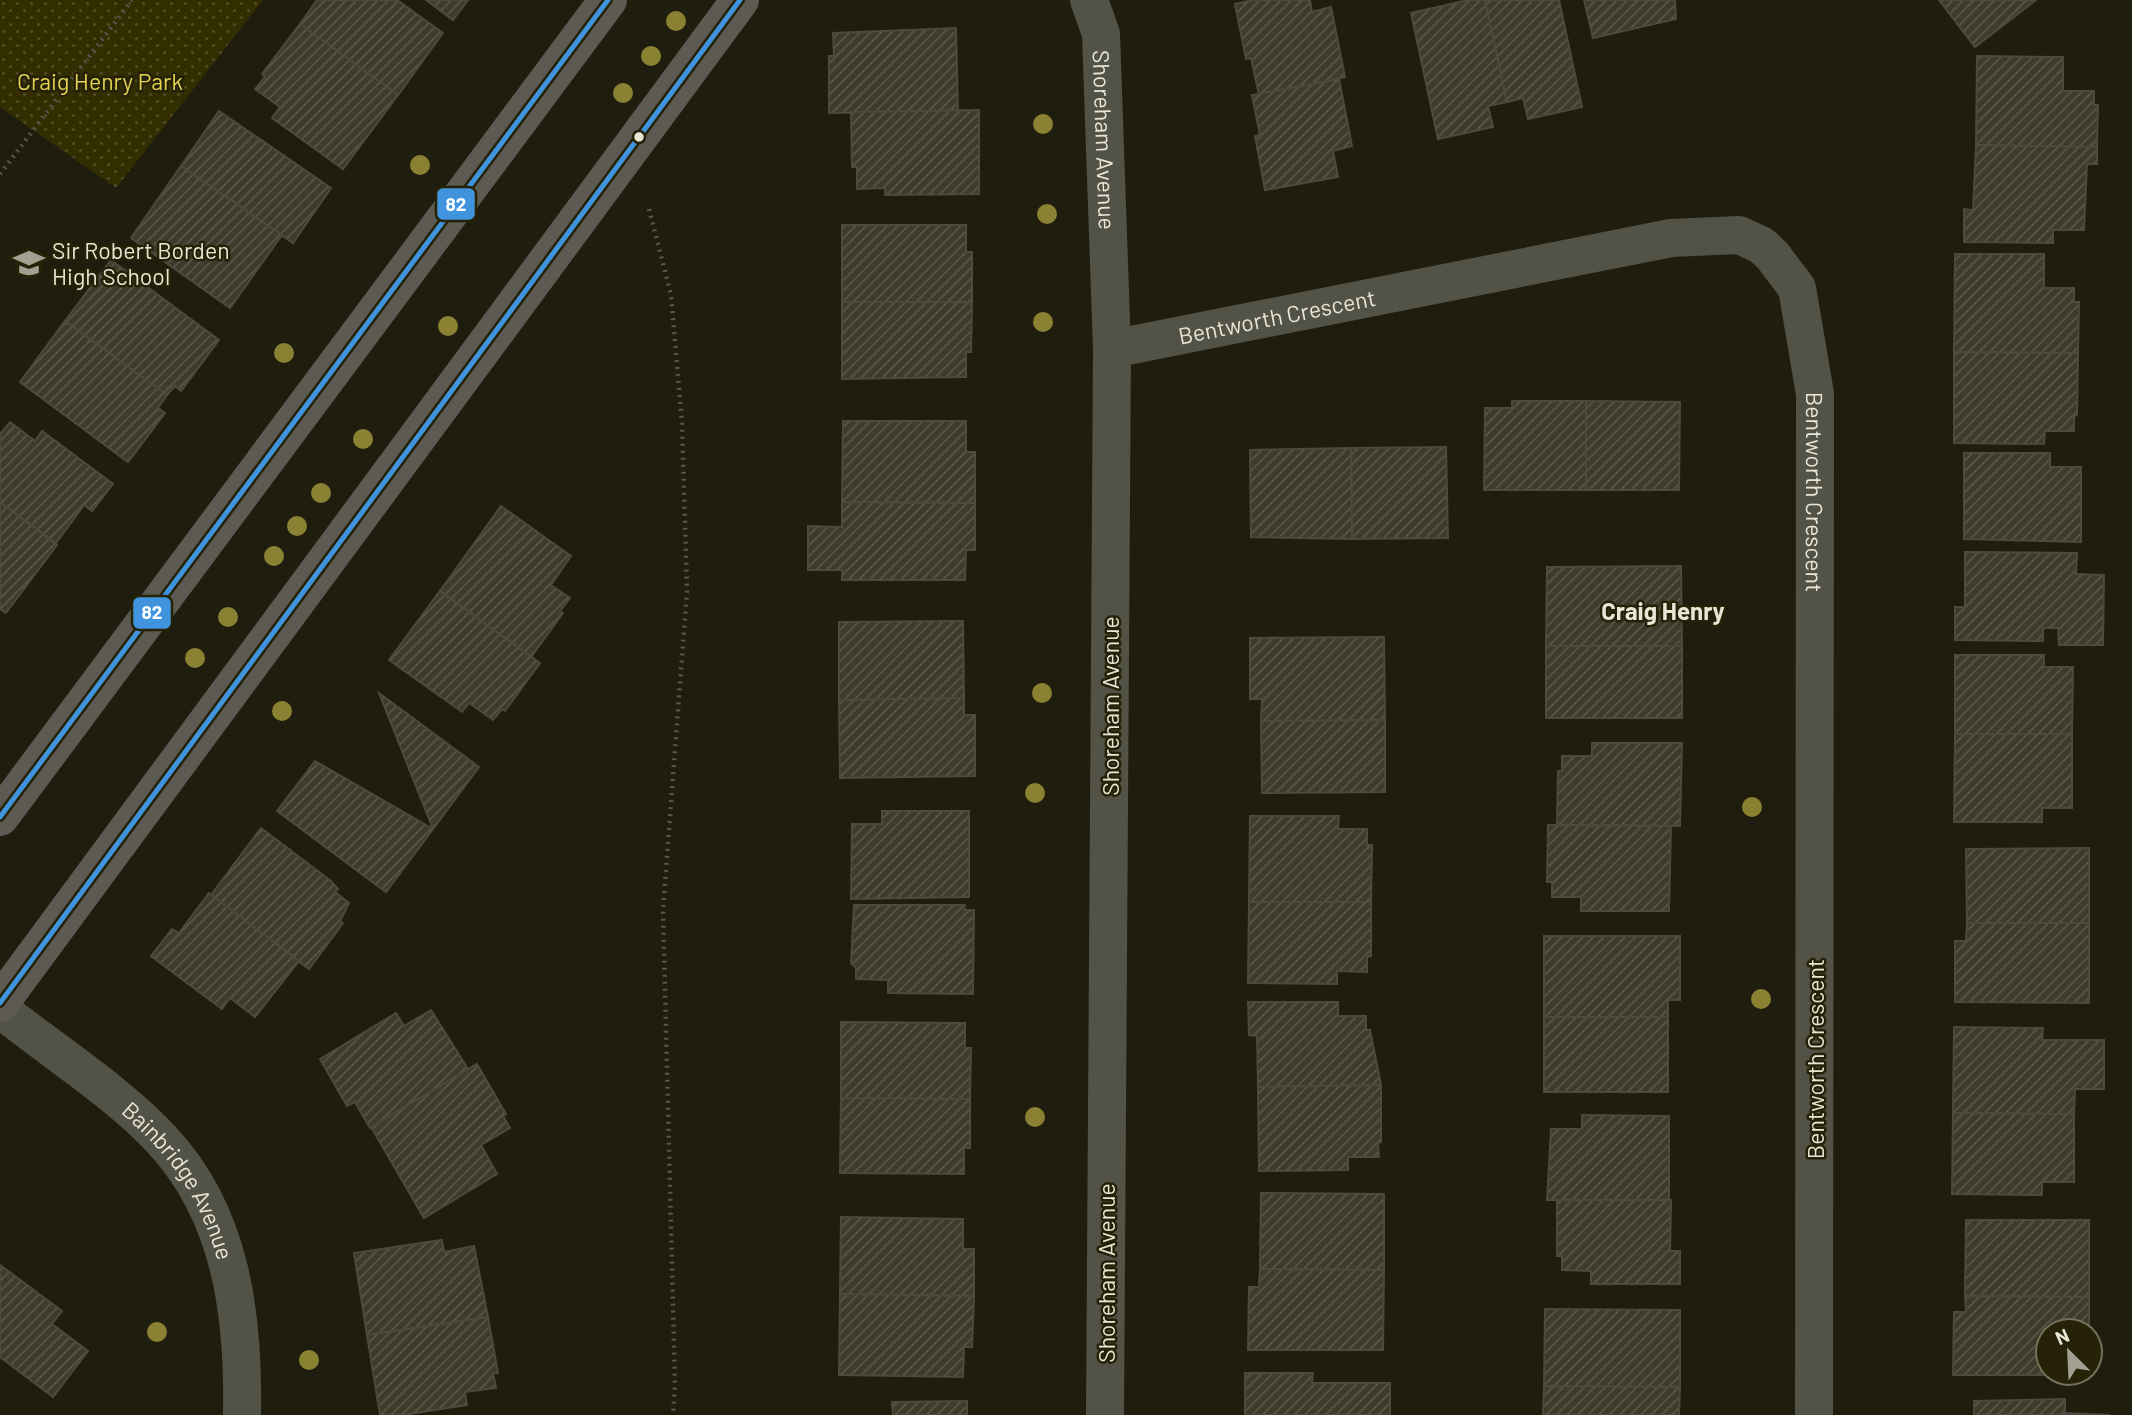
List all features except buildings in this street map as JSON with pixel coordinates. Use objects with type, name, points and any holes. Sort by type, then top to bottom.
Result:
[{"type":"street","points":[[0,817],[608,0]]},
{"type":"street","points":[[0,1003],[740,0]]},
{"type":"street","name":"Shoreham Avenue","points":[[1089,0],[1101,34],[1112,348],[1105,1415]]},
{"type":"street","name":"Bentworth Crescent","points":[[1112,348],[1671,238],[1740,235],[1761,245],[1772,255],[1797,288],[1815,394],[1814,1415]]},
{"type":"street","name":"Bainbridge Avenue","points":[[0,1009],[161,1139],[191,1176],[211,1212],[230,1267],[239,1320],[242,1415]]},
{"type":"path","points":[[0,174],[132,0]]},
{"type":"path","points":[[620,162],[644,188],[671,295],[682,422],[687,591],[663,910],[675,1385],[673,1415]]},
{"type":"green space","name":"Craig Henry Park","points":[[0,0],[263,0],[116,188],[0,107]]},
{"type":"transit line","name":"82","points":[[0,817],[608,0]]},
{"type":"transit line","name":"82","points":[[0,1003],[740,0]]},
{"type":"place","name":"Sir Robert Borden High School","points":[[29,263]]},
{"type":"district","name":"Craig Henry","points":[[1663,610]]}]
